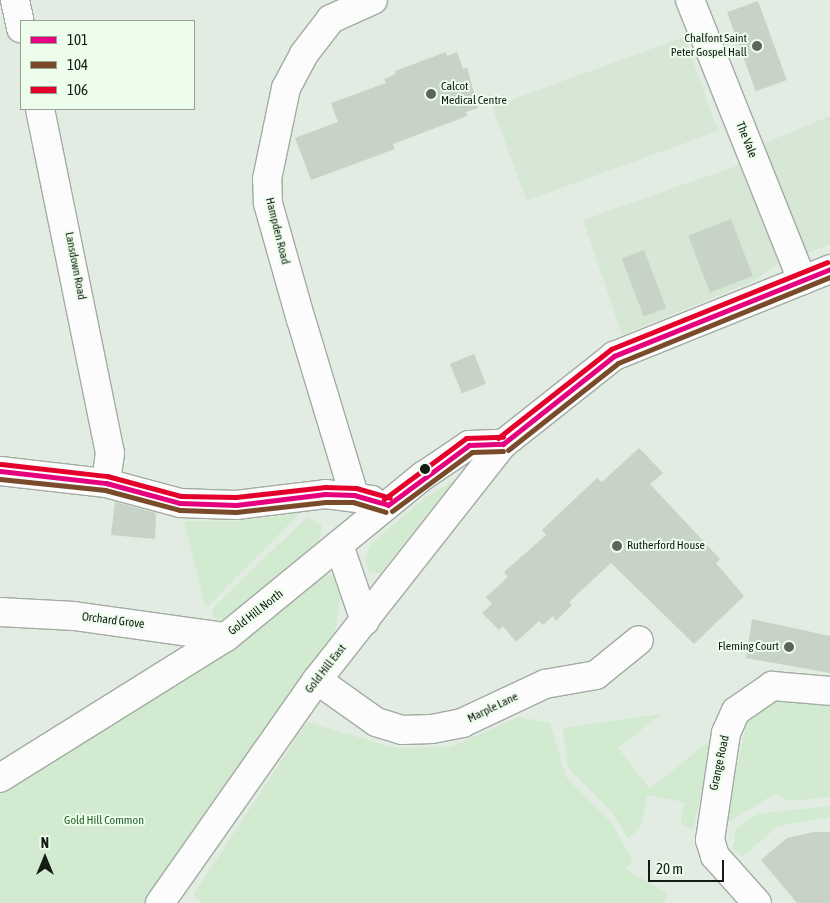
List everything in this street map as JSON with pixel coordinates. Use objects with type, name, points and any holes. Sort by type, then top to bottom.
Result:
[{"type":"street","points":[[15,0],[20,23]]},
{"type":"street","name":"Hampden Road","points":[[354,495],[268,203],[267,179],[286,88],[304,54],[331,19],[373,0]]},
{"type":"street","name":"The Vale","points":[[690,0],[802,280]]},
{"type":"street","name":"Lansdown Road","points":[[40,110],[110,453],[106,483]]},
{"type":"street","name":"Gold Hill East","points":[[171,899],[317,680],[503,444],[614,356],[830,269]]},
{"type":"street","name":"Gold Hill North","points":[[0,778],[226,637],[340,548],[388,505],[469,445],[503,444]]},
{"type":"street","points":[[0,471],[106,483],[180,503],[208,505],[354,495],[388,505]]},
{"type":"street","points":[[340,548],[365,621]]},
{"type":"street","name":"Orchard Grove","points":[[0,612],[74,616],[226,637]]},
{"type":"street","name":"Marple Lane","points":[[317,680],[376,722],[402,730],[432,729],[462,723],[545,684],[596,674],[640,640]]},
{"type":"street","name":"Grange Road","points":[[756,903],[715,856],[710,840],[726,733],[736,711],[772,686],[830,691]]},
{"type":"shaded area","points":[[684,37],[718,131],[527,201],[492,107]]},
{"type":"shaded area","points":[[830,116],[830,244],[801,256],[759,145]]},
{"type":"shaded area","points":[[739,165],[782,261],[754,281],[622,335],[583,220]]},
{"type":"green space","points":[[455,480],[380,573],[369,572],[365,561],[370,545],[426,497]]},
{"type":"green space","points":[[300,513],[208,606],[205,605],[184,521],[240,521]]},
{"type":"green space","points":[[307,517],[322,526],[319,542],[225,620],[214,619],[212,609]]},
{"type":"green space","name":"Gold Hill Common","points":[[326,574],[337,577],[341,592],[335,633],[281,717],[146,903],[0,903],[0,790],[241,638]]},
{"type":"green space","points":[[777,700],[830,702],[830,797],[789,801],[774,794],[724,825],[747,721]]},
{"type":"green space","points":[[661,714],[618,748],[650,789],[713,738],[693,830],[681,824],[684,802],[647,795],[641,826],[628,839],[613,814],[568,767],[563,728]]},
{"type":"green space","points":[[519,717],[550,723],[566,777],[613,825],[633,862],[625,869],[667,893],[663,903],[202,903],[193,895],[307,722],[394,748],[451,747]]},
{"type":"green space","points":[[830,806],[830,817],[778,826],[742,857],[733,848],[736,829],[758,814]]},
{"type":"building","name":"Chalfont Saint Peter Gospel Hall","points":[[758,1],[787,80],[756,91],[727,12]]},
{"type":"building","points":[[446,52],[447,56],[457,52],[463,69],[467,67],[478,108],[466,112],[467,116],[393,144],[395,149],[311,180],[295,138],[338,122],[331,103],[386,83],[384,79],[396,74],[395,71]]},
{"type":"building","points":[[731,219],[753,276],[710,292],[688,235]]},
{"type":"building","points":[[644,250],[666,308],[644,316],[622,259]]},
{"type":"building","points":[[474,354],[486,384],[462,393],[450,364]]},
{"type":"building","name":"Rutherford House","points":[[639,448],[663,473],[650,484],[720,559],[716,563],[744,596],[694,644],[611,563],[569,602],[572,605],[556,621],[553,616],[543,625],[539,621],[516,642],[503,626],[499,630],[482,613],[492,604],[486,597],[508,577],[504,572],[546,535],[542,530],[597,478],[602,482]]},
{"type":"building","points":[[115,502],[156,513],[155,539],[111,535]]},
{"type":"building","name":"Fleming Court","points":[[752,619],[830,636],[830,673],[746,658]]},
{"type":"building","points":[[814,832],[830,832],[830,903],[797,903],[761,860],[787,838]]},
{"type":"transit line","name":"106","points":[[498,438],[611,349],[827,262]]},
{"type":"transit line","name":"101","points":[[503,444],[614,356],[830,269]]},
{"type":"transit line","name":"104","points":[[508,450],[618,363],[830,277]]},
{"type":"transit line","name":"106","points":[[384,499],[466,438],[503,437]]},
{"type":"transit line","name":"101","points":[[388,505],[469,445],[503,444]]},
{"type":"transit line","name":"104","points":[[392,511],[472,452],[503,451]]},
{"type":"transit line","name":"106","points":[[1,464],[107,476],[181,496],[236,497],[325,487],[356,488],[390,498]]},
{"type":"transit line","name":"101","points":[[0,471],[106,483],[180,503],[236,505],[325,494],[354,495],[388,505]]},
{"type":"transit line","name":"104","points":[[0,479],[105,490],[180,510],[236,512],[325,502],[353,502],[386,512]]},
{"type":"place","name":"Chalfont Saint Peter Gospel Hall","points":[[757,46]]},
{"type":"place","name":"Calcot Medical Centre","points":[[431,94]]},
{"type":"place","name":"Rutherford House","points":[[617,546]]},
{"type":"place","name":"Fleming Court","points":[[789,647]]}]
